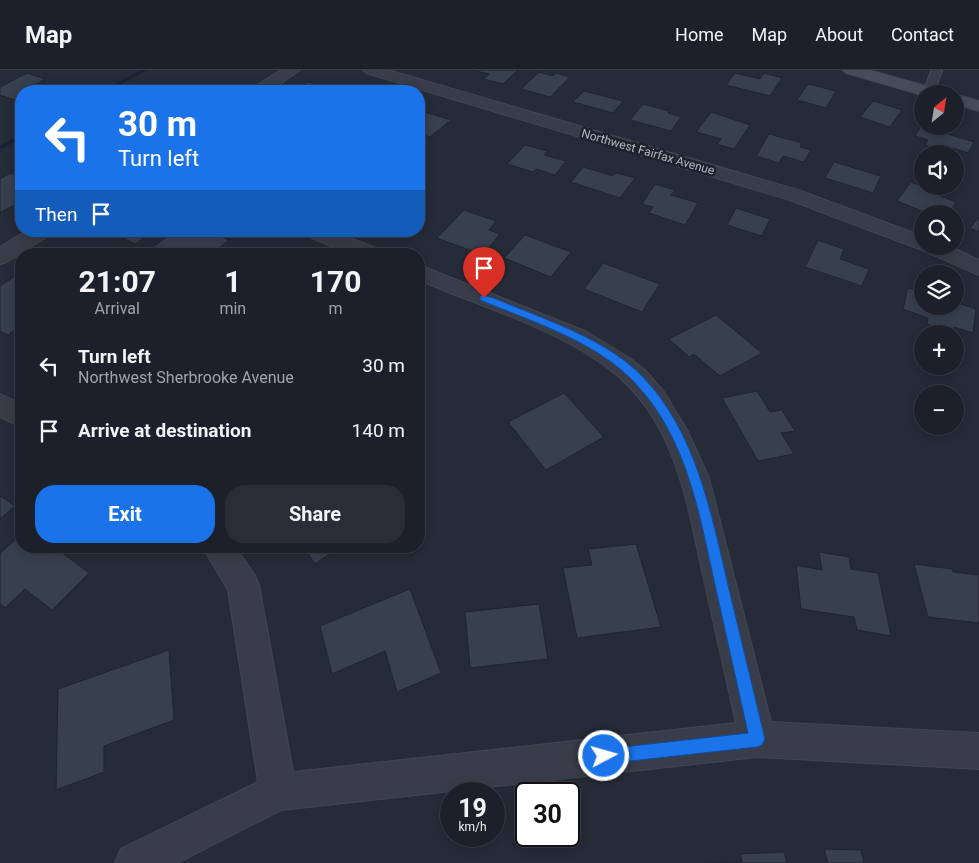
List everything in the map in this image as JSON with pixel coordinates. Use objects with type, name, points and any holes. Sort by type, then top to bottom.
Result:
[{"type":"main road","points":[[851,70],[914,87]]},
{"type":"main road","points":[[964,102],[979,106]]},
{"type":"street","points":[[268,85],[292,70]]},
{"type":"street","name":"Northwest Fairfax Avenue","points":[[371,70],[422,85]]},
{"type":"street","name":"Northwest Fairfax Avenue","points":[[425,86],[794,195],[914,240]]},
{"type":"street","points":[[15,248],[32,237]]},
{"type":"street","points":[[329,237],[356,248]]},
{"type":"street","points":[[0,258],[15,248]]},
{"type":"street","points":[[950,255],[979,268]]},
{"type":"street","points":[[425,274],[532,317],[592,345],[615,360],[637,378],[654,398],[680,440],[699,492],[757,739]]},
{"type":"street","points":[[0,404],[15,413]]},
{"type":"street","points":[[222,553],[243,585],[278,792]]},
{"type":"street","points":[[135,863],[278,792],[757,739],[979,751]]},
{"type":"lane","points":[[934,85],[937,70]]},
{"type":"building","points":[[472,70],[518,70],[503,84],[483,79],[489,74]]},
{"type":"building","points":[[539,72],[553,76],[556,73],[570,77],[550,97],[521,89]]},
{"type":"building","points":[[27,73],[45,79],[34,85],[15,85],[15,100],[0,95],[0,87]]},
{"type":"building","points":[[735,73],[760,79],[764,73],[782,78],[770,96],[726,85]]},
{"type":"building","points":[[308,82],[318,85],[304,85]]},
{"type":"building","points":[[808,84],[836,91],[826,108],[797,100]]},
{"type":"building","points":[[584,91],[623,101],[613,113],[573,102]]},
{"type":"building","points":[[873,101],[902,110],[890,127],[860,117]]},
{"type":"building","points":[[643,104],[669,111],[668,113],[681,117],[671,131],[630,120]]},
{"type":"building","points":[[425,112],[451,120],[430,137],[425,136]]},
{"type":"building","points":[[711,112],[750,125],[734,149],[717,144],[721,139],[696,132]]},
{"type":"building","points":[[769,134],[802,143],[800,147],[811,150],[804,162],[783,156],[779,163],[756,156]]},
{"type":"building","points":[[951,135],[974,142],[968,153],[964,152],[964,145],[925,145],[928,140],[915,136]]},
{"type":"building","points":[[525,145],[547,151],[544,155],[566,161],[555,175],[536,169],[533,172],[507,164]]},
{"type":"building","points":[[834,162],[881,176],[873,193],[825,178]]},
{"type":"building","points":[[583,167],[613,176],[616,173],[635,178],[620,198],[571,182]]},
{"type":"building","points":[[10,173],[15,175],[15,204],[0,213],[0,179]]},
{"type":"building","points":[[911,182],[914,183],[914,195],[938,195],[956,202],[954,205],[914,205],[914,208],[897,201]]},
{"type":"building","points":[[655,184],[675,190],[671,195],[698,203],[685,225],[649,213],[653,207],[642,204]]},
{"type":"building","points":[[736,208],[770,219],[762,236],[727,225]]},
{"type":"building","points":[[464,210],[496,221],[489,230],[500,234],[483,255],[437,238]]},
{"type":"building","points":[[979,217],[979,232],[970,228]]},
{"type":"building","points":[[525,235],[571,252],[551,277],[504,258]]},
{"type":"building","points":[[121,237],[145,237],[135,244]]},
{"type":"building","points":[[166,237],[222,237],[229,240],[219,248],[152,248]]},
{"type":"building","points":[[818,240],[844,249],[840,259],[869,269],[862,286],[805,267]]},
{"type":"building","points":[[603,263],[660,284],[642,312],[584,289]]},
{"type":"building","points":[[15,276],[15,330],[8,335],[0,331],[0,286]]},
{"type":"building","points":[[908,288],[914,290],[914,313],[903,309]]},
{"type":"building","points":[[964,305],[976,309],[973,333],[964,330],[964,325],[930,325],[927,324],[928,318],[920,315],[964,315]]},
{"type":"building","points":[[716,315],[762,353],[720,376],[694,354],[689,357],[669,339]]},
{"type":"building","points":[[757,391],[770,412],[782,410],[795,431],[781,433],[794,454],[758,461],[722,398]]},
{"type":"building","points":[[564,393],[604,437],[546,470],[508,422]]},
{"type":"building","points":[[0,496],[15,506],[0,519]]},
{"type":"building","points":[[15,540],[15,553],[62,553],[89,573],[52,610],[25,589],[5,608],[0,604],[0,553]]},
{"type":"building","points":[[636,544],[661,627],[577,638],[563,568],[592,565],[588,549]]},
{"type":"building","points":[[819,552],[849,557],[851,569],[878,573],[891,636],[857,630],[854,617],[801,609],[796,565],[822,570]]},
{"type":"building","points":[[308,553],[331,553],[315,564]]},
{"type":"building","points":[[914,564],[979,575],[979,623],[928,617]]},
{"type":"building","points":[[410,589],[441,673],[397,692],[385,651],[332,674],[320,626]]},
{"type":"building","points":[[539,604],[548,659],[470,668],[465,612]]},
{"type":"building","points":[[169,650],[174,720],[104,746],[104,772],[56,790],[58,689]]},
{"type":"building","points":[[824,849],[861,850],[864,863],[828,863]]},
{"type":"building","points":[[784,852],[787,863],[705,863],[742,862],[740,854]]},
{"type":"waterway","points":[[116,85],[145,70]]},
{"type":"waterway","points":[[0,148],[15,139]]},
{"type":"route","points":[[484,298],[532,317],[592,345],[615,360],[637,378],[667,416],[680,440],[701,498],[757,739],[604,756]]}]
